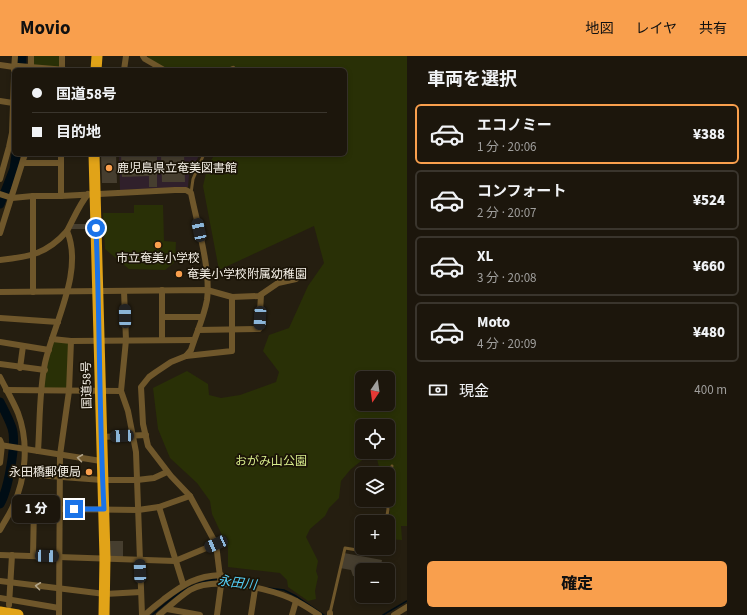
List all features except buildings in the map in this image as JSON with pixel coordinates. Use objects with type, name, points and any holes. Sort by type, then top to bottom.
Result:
[{"type":"highway","points":[[96,68],[97,56]]},
{"type":"highway","name":"国道58号","points":[[94,156],[91,193],[98,290],[101,461],[105,558],[104,615]]},
{"type":"highway","points":[[6,606],[18,615]]},
{"type":"street","points":[[15,56],[16,68]]},
{"type":"street","points":[[0,65],[16,68],[30,68],[32,56]]},
{"type":"street","points":[[62,56],[62,68]]},
{"type":"street","points":[[124,68],[126,56]]},
{"type":"street","points":[[143,56],[145,59],[161,68]]},
{"type":"street","points":[[0,101],[12,103]]},
{"type":"street","points":[[0,179],[12,133]]},
{"type":"street","points":[[0,233],[25,156]]},
{"type":"street","points":[[61,156],[61,196]]},
{"type":"street","points":[[23,163],[61,163]]},
{"type":"street","points":[[0,194],[12,198],[175,190],[186,190],[191,193],[204,256],[207,280],[207,300],[191,350],[186,356]]},
{"type":"street","points":[[0,260],[18,258],[46,250],[58,241],[67,230],[83,200],[91,193]]},
{"type":"street","points":[[33,292],[34,196]]},
{"type":"street","points":[[38,451],[42,390],[45,370],[52,339],[67,291],[72,267],[72,255],[67,230]]},
{"type":"street","points":[[0,292],[207,290],[232,297],[261,295],[278,283],[296,279]]},
{"type":"street","points":[[124,290],[126,340],[121,391],[128,411],[136,452],[143,615]]},
{"type":"street","points":[[162,290],[162,340]]},
{"type":"street","points":[[198,330],[259,329],[261,295]]},
{"type":"street","points":[[217,615],[221,575],[216,544],[190,496],[167,472],[148,446],[143,424],[141,387],[149,377],[156,372],[172,362],[186,356],[232,352],[232,297]]},
{"type":"street","points":[[162,317],[202,317]]},
{"type":"street","points":[[0,318],[58,322]]},
{"type":"street","points":[[52,339],[71,341],[194,340]]},
{"type":"street","points":[[59,615],[59,477],[60,455],[69,391],[71,341]]},
{"type":"street","points":[[0,342],[49,350]]},
{"type":"street","points":[[20,368],[23,346]]},
{"type":"street","points":[[0,364],[20,368],[45,370]]},
{"type":"street","points":[[0,377],[18,413],[24,437],[23,474],[14,506],[0,530]]},
{"type":"street","points":[[6,390],[121,391]]},
{"type":"street","points":[[101,437],[146,435]]},
{"type":"street","points":[[0,463],[2,444],[23,449],[101,461]]},
{"type":"street","points":[[23,474],[102,480],[137,480],[154,478],[167,472]]},
{"type":"street","points":[[14,506],[60,509],[138,510],[159,507],[190,496]]},
{"type":"street","points":[[33,556],[34,507]]},
{"type":"street","points":[[159,507],[175,561],[184,584]]},
{"type":"street","points":[[0,555],[175,561],[216,544]]},
{"type":"street","points":[[6,606],[10,583],[12,555]]},
{"type":"street","points":[[143,615],[184,584],[192,580],[221,575]]},
{"type":"street","points":[[0,581],[105,594],[141,592]]},
{"type":"street","points":[[159,615],[190,590],[205,585],[221,584],[255,588],[272,592],[296,601],[319,615]]},
{"type":"street","points":[[251,615],[255,588]]},
{"type":"street","points":[[0,598],[6,606]]},
{"type":"street","points":[[292,615],[296,601]]},
{"type":"street","points":[[6,606],[59,608]]},
{"type":"street","points":[[394,615],[407,607]]},
{"type":"street","points":[[167,609],[179,613],[200,615]]},
{"type":"lane","points":[[191,193],[193,179],[203,156]]},
{"type":"lane","points":[[330,614],[344,548],[355,550]]},
{"type":"shaded area","points":[[119,156],[199,156],[189,175],[188,187],[120,190]]},
{"type":"green space","points":[[33,56],[60,56],[60,68],[33,66]]},
{"type":"green space","name":"おがみ山公園","points":[[148,56],[407,56],[407,526],[401,526],[402,540],[395,540],[395,515],[390,515],[390,507],[395,507],[395,467],[379,467],[377,459],[395,459],[395,419],[355,419],[355,459],[363,459],[350,470],[341,481],[339,498],[329,508],[325,516],[310,529],[306,537],[318,561],[316,571],[318,577],[315,591],[316,599],[308,601],[288,587],[287,580],[280,573],[228,567],[228,548],[212,514],[210,501],[197,483],[170,458],[158,429],[153,388],[187,371],[208,384],[209,395],[221,398],[240,395],[276,382],[279,372],[263,351],[269,335],[289,328],[308,286],[324,263],[314,226],[219,270],[203,186],[208,165],[214,156],[347,156],[347,68],[153,68]]},
{"type":"green space","points":[[134,205],[163,205],[164,241],[176,242],[175,262],[165,270],[129,269],[105,249],[103,213],[134,213]]},
{"type":"green space","points":[[52,340],[70,342],[68,389],[42,389]]},
{"type":"waterway","points":[[22,56],[22,68]]},
{"type":"waterway","points":[[0,204],[14,169],[16,156]]},
{"type":"waterway","points":[[0,402],[12,428],[13,435],[13,455],[9,478],[0,504]]},
{"type":"waterway","name":"永田川","points":[[152,615],[183,591],[200,583],[218,579]]},
{"type":"waterway","name":"永田川","points":[[268,588],[284,590],[296,596],[324,615]]},
{"type":"waterway","name":"永田川","points":[[383,615],[407,601]]},
{"type":"place","name":"鹿児島県立奄美図書館","points":[[109,168]]},
{"type":"place","name":"市立奄美小学校","points":[[158,245]]},
{"type":"place","name":"奄美小学校附属幼稚園","points":[[179,274]]},
{"type":"place","name":"永田橋郵便局","points":[[89,472]]},
{"type":"route","points":[[74,509],[104,509],[101,461],[96,228]]}]
